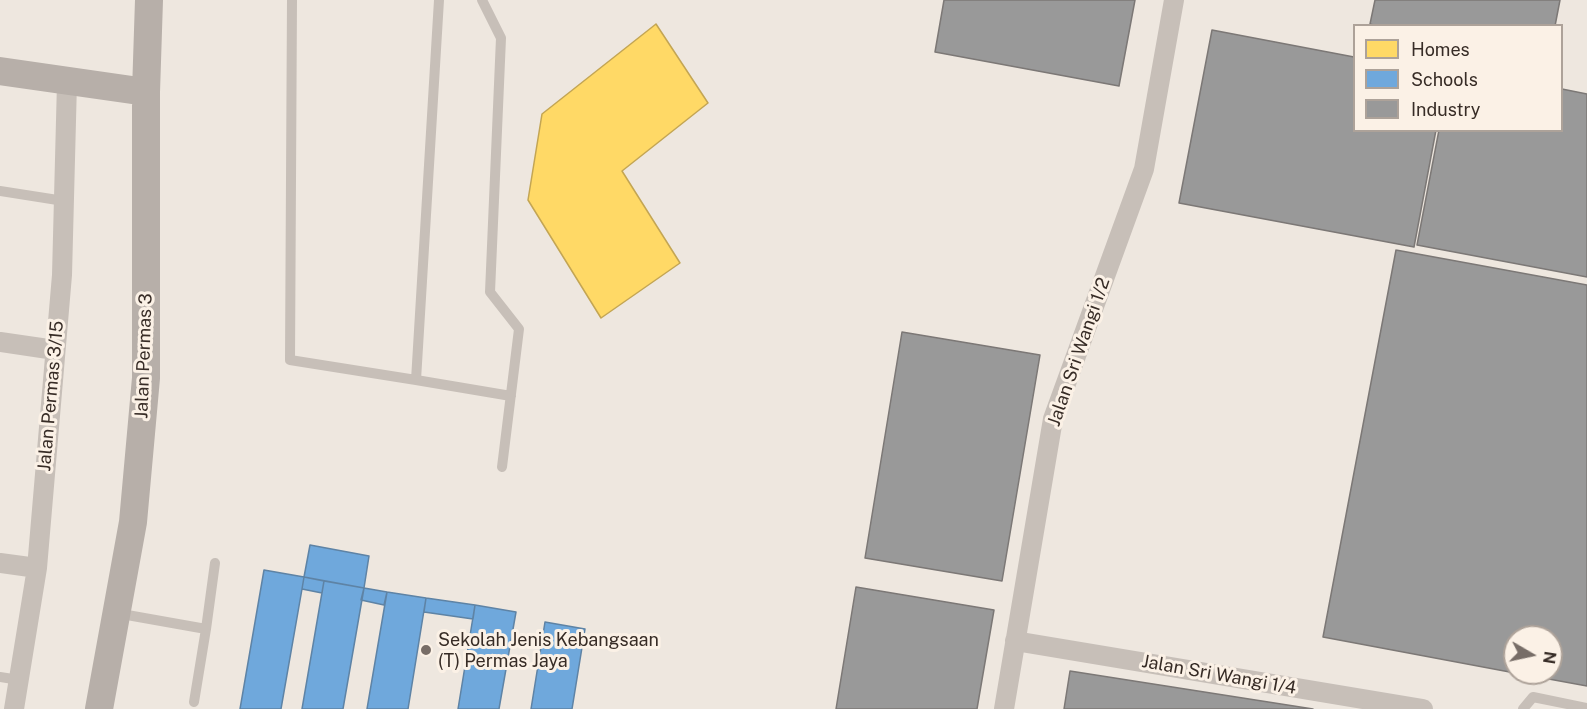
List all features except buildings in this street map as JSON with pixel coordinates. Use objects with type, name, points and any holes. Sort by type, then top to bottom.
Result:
[{"type":"street","name":"Jalan Permas 3","points":[[99,709],[133,522],[146,378],[146,92],[149,0]]},
{"type":"street","name":"Jalan Sri Wangi 1/2","points":[[1004,709],[1053,418],[1144,169],[1174,0]]},
{"type":"street","points":[[0,71],[146,92]]},
{"type":"street","name":"Jalan Permas 3/15","points":[[14,709],[9,679],[37,568],[62,275],[67,82]]},
{"type":"street","points":[[0,342],[55,350]]},
{"type":"street","points":[[0,563],[37,568]]},
{"type":"street","name":"Jalan Sri Wangi 1/4","points":[[1015,640],[1423,709]]},
{"type":"lane","points":[[291,0],[290,360],[511,396]]},
{"type":"lane","points":[[416,380],[439,0]]},
{"type":"lane","points":[[482,0],[501,38],[490,292],[519,329],[502,467]]},
{"type":"lane","points":[[0,191],[64,201]]},
{"type":"lane","points":[[194,702],[215,563]]},
{"type":"lane","points":[[116,613],[206,629]]},
{"type":"lane","points":[[1522,709],[1533,697],[1587,708]]},
{"type":"place","name":"Sekolah Jenis Kebangsaan (T) Permas Jaya","points":[[426,650]]}]
